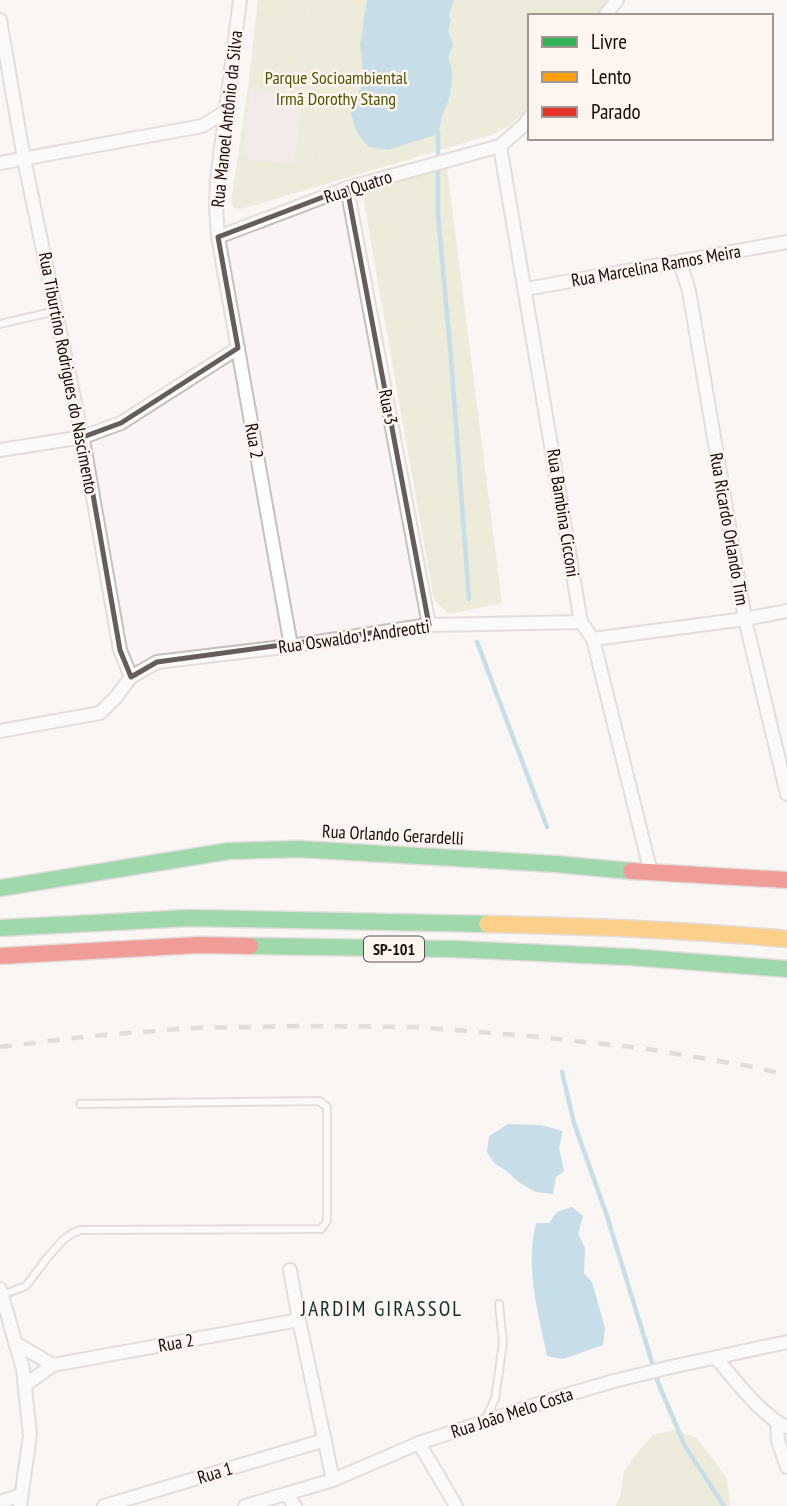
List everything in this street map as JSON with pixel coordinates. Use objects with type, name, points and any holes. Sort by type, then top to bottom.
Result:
[{"type":"main road","name":"Rua Orlando Gerardelli","points":[[0,888],[229,851],[298,849],[787,880]]},
{"type":"main road","name":"SP-101","points":[[0,928],[190,918],[595,926],[787,939]]},
{"type":"main road","name":"SP-101","points":[[0,956],[199,945],[494,951],[787,968]]},
{"type":"street","name":"Rua Manoel Antônio da Silva","points":[[218,237],[217,180],[240,0]]},
{"type":"street","name":"Rua Tiburtino Rodrigues do Nascimento","points":[[0,20],[24,159],[83,437],[120,650],[131,677]]},
{"type":"street","points":[[0,163],[202,126],[227,111]]},
{"type":"street","points":[[500,146],[528,120]]},
{"type":"street","name":"Rua Quatro","points":[[218,237],[343,184],[500,146]]},
{"type":"street","name":"Rua Bambina Cicconi","points":[[500,146],[581,622],[593,639],[651,873]]},
{"type":"street","name":"Rua 3","points":[[343,184],[429,625]]},
{"type":"street","name":"Rua 2","points":[[218,237],[291,646]]},
{"type":"street","name":"Rua Marcelina Ramos Meira","points":[[526,289],[787,243]]},
{"type":"street","name":"Rua Ricardo Orlando Tim","points":[[680,262],[689,291],[745,619],[787,794]]},
{"type":"street","points":[[0,450],[83,437],[121,423],[238,348]]},
{"type":"street","points":[[593,639],[787,611]]},
{"type":"street","name":"Rua Oswaldo J. Andreotti","points":[[131,677],[157,662],[291,646],[429,625],[581,622]]},
{"type":"street","points":[[0,731],[100,713],[131,677]]},
{"type":"street","points":[[290,1269],[333,1480]]},
{"type":"street","points":[[0,1293],[23,1369],[30,1435],[20,1500],[0,1502]]},
{"type":"street","name":"Rua 2","points":[[25,1385],[53,1365],[299,1320]]},
{"type":"street","name":"Rua João Melo Costa","points":[[245,1506],[333,1480],[419,1443],[556,1398],[671,1367],[787,1342]]},
{"type":"street","points":[[15,1343],[53,1365]]},
{"type":"street","points":[[716,1358],[765,1412],[782,1425],[779,1441],[787,1466]]},
{"type":"street","name":"Rua 1","points":[[104,1506],[325,1440]]},
{"type":"street","points":[[419,1443],[456,1506]]},
{"type":"street","points":[[286,1494],[295,1506]]},
{"type":"lane","points":[[0,324],[56,312]]},
{"type":"lane","points":[[0,1293],[26,1286],[63,1240],[80,1230],[321,1229],[327,1221],[327,1107],[319,1101],[80,1104]]},
{"type":"lane","points":[[484,1422],[495,1399],[503,1343],[499,1304]]},
{"type":"path","points":[[260,0],[232,201],[235,206],[242,207],[303,189]]},
{"type":"path","points":[[299,85],[310,0]]},
{"type":"path","points":[[338,0],[336,145],[343,184]]},
{"type":"path","points":[[471,0],[477,3]]},
{"type":"path","points":[[464,141],[501,129]]},
{"type":"path","points":[[294,168],[336,145]]},
{"type":"highlighted area","points":[[347,188],[429,625],[157,662],[131,677],[120,650],[83,437],[121,423],[238,348],[218,237]]},
{"type":"green space","name":"Parque Socioambiental Irmã Dorothy Stang","points":[[258,0],[615,0],[604,14],[528,14],[528,108],[502,129],[491,135],[241,209],[234,208],[231,201]]},
{"type":"green space","points":[[446,160],[502,603],[449,614],[434,600],[361,186]]},
{"type":"green space","points":[[676,1430],[696,1438],[713,1459],[727,1479],[730,1506],[616,1506],[624,1472],[637,1453],[653,1435]]},
{"type":"water","points":[[367,0],[454,0],[449,14],[451,21],[448,30],[453,45],[448,58],[452,85],[440,128],[433,136],[387,150],[369,147],[354,126],[351,112],[364,79],[360,45]]},
{"type":"water","points":[[508,1124],[541,1125],[563,1131],[559,1148],[564,1171],[556,1177],[553,1194],[536,1192],[494,1163],[487,1152],[489,1136]]},
{"type":"water","points":[[572,1207],[583,1216],[578,1233],[585,1248],[584,1273],[592,1282],[605,1328],[603,1345],[563,1359],[547,1356],[534,1290],[533,1240],[536,1223],[549,1223],[557,1212]]},
{"type":"building","points":[[251,89],[303,96],[294,164],[249,160],[243,155]]},
{"type":"waterway","points":[[438,132],[438,215],[469,599]]},
{"type":"waterway","points":[[477,642],[547,827]]},
{"type":"waterway","points":[[562,1072],[574,1123],[606,1213],[659,1385],[685,1446],[724,1506]]},
{"type":"railway","points":[[0,1047],[193,1028],[416,1027],[641,1048],[787,1075]]},
{"type":"traffic: fast","points":[[0,888],[229,851],[298,849],[631,871]]},
{"type":"traffic: fast","points":[[0,928],[190,918],[487,924]]},
{"type":"traffic: fast","points":[[250,946],[453,949],[630,957],[787,969]]},
{"type":"traffic: slow","points":[[487,924],[637,929],[787,939]]},
{"type":"traffic: jam","points":[[631,871],[787,880]]},
{"type":"traffic: jam","points":[[0,956],[199,945],[250,946]]},
{"type":"district","name":"JARDIM GIRASSOL","points":[[382,1309]]}]
